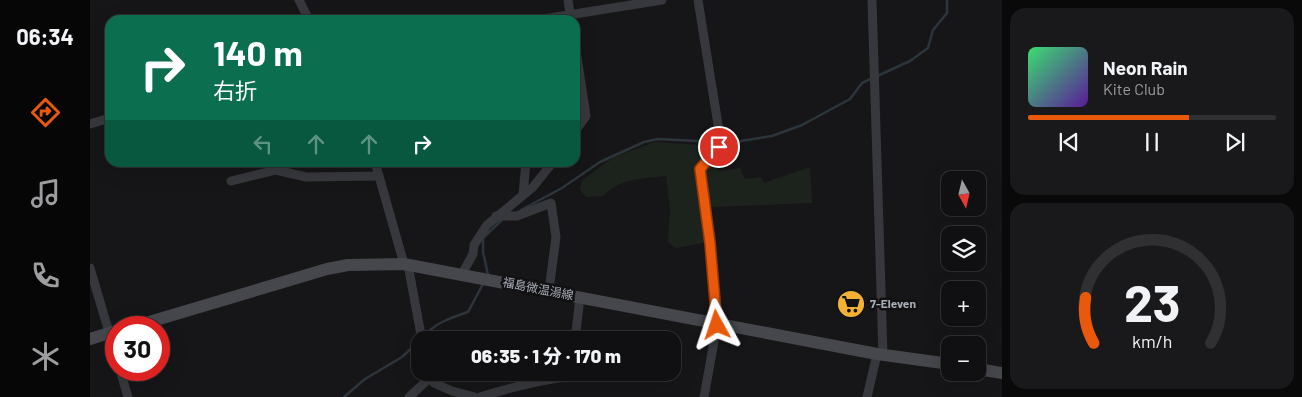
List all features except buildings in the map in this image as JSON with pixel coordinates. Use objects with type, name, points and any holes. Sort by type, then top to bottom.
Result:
[{"type":"main road","name":"福島微温湯線","points":[[169,316],[327,268],[354,265],[406,265],[549,290],[717,325],[880,354],[941,363]]},
{"type":"main road","points":[[90,339],[105,334]]},
{"type":"main road","points":[[986,370],[1002,373]]},
{"type":"street","points":[[299,0],[306,15]]},
{"type":"street","points":[[568,0],[571,15]]},
{"type":"street","points":[[580,15],[662,0]]},
{"type":"street","points":[[698,0],[720,137],[719,147],[700,169],[710,243],[717,325],[704,397]]},
{"type":"street","points":[[868,397],[880,354],[872,0]]},
{"type":"street","points":[[580,77],[586,116],[580,124]]},
{"type":"street","points":[[90,124],[105,120]]},
{"type":"street","points":[[376,167],[406,265],[420,331]]},
{"type":"street","points":[[522,195],[525,167]]},
{"type":"street","points":[[462,274],[473,254],[474,245],[487,225],[533,187],[549,167]]},
{"type":"street","points":[[231,181],[276,170],[306,177],[379,176]]},
{"type":"street","points":[[496,216],[517,216],[551,204],[556,237],[549,290]]},
{"type":"street","points":[[90,268],[107,316]]},
{"type":"street","points":[[576,331],[580,296]]},
{"type":"street","points":[[123,381],[128,397]]},
{"type":"street","points":[[410,397],[425,381]]},
{"type":"street","points":[[433,381],[452,394],[480,397],[508,388],[544,381]]},
{"type":"shaded area","points":[[655,142],[715,148],[714,160],[719,171],[740,168],[745,179],[761,177],[764,183],[810,167],[812,203],[711,207],[714,241],[676,248],[668,242],[670,209],[666,176],[625,183],[610,190],[603,196],[586,197],[580,190],[582,180],[614,157]]},
{"type":"waterway","points":[[722,144],[772,136],[802,125],[850,99],[862,83],[910,61],[928,48],[933,30],[947,13],[947,0]]},
{"type":"waterway","points":[[521,210],[562,188],[600,162],[644,142],[658,139],[717,142]]},
{"type":"waterway","points":[[488,275],[483,252],[483,238],[503,219]]},
{"type":"waterway","points":[[429,331],[449,319],[468,312],[483,284]]},
{"type":"waterway","points":[[344,397],[365,379],[402,357],[411,349]]},
{"type":"place","name":"7-Eleven","points":[[851,304]]},
{"type":"route","points":[[717,325],[710,243],[700,169],[719,147]]}]
